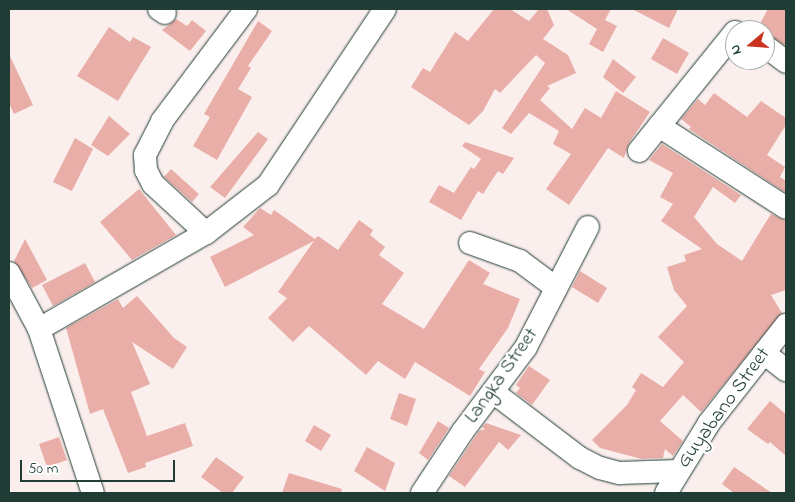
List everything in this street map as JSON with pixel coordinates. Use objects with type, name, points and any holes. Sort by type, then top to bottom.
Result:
[{"type":"street","points":[[206,233],[152,184],[146,170],[145,155],[162,121],[246,9]]},
{"type":"street","points":[[39,329],[206,233],[268,185],[385,9]]},
{"type":"street","points":[[639,151],[725,44]]},
{"type":"street","points":[[775,54],[786,62]]},
{"type":"street","points":[[659,126],[786,208]]},
{"type":"street","name":"Langka Street","points":[[422,493],[526,347],[555,287],[588,227]]},
{"type":"street","points":[[470,243],[520,261],[555,287]]},
{"type":"street","points":[[9,273],[39,329],[93,493]]},
{"type":"street","name":"Guyabano Street","points":[[666,493],[709,423],[786,325]]},
{"type":"street","points":[[764,353],[786,370]]},
{"type":"street","points":[[494,392],[580,458],[600,468],[619,473],[678,471]]},
{"type":"building","points":[[494,9],[510,9],[529,21],[539,9],[547,9],[554,25],[543,39],[568,55],[576,73],[547,86],[550,88],[540,100],[572,129],[585,108],[601,118],[616,91],[650,112],[629,143],[624,158],[608,148],[569,205],[546,189],[571,154],[553,144],[559,131],[529,113],[511,134],[502,128],[545,63],[536,55],[500,93],[495,89],[483,111],[469,125],[411,87],[423,68],[430,72],[455,32],[468,41]]},
{"type":"building","points":[[566,9],[611,9],[605,20],[617,26],[603,52],[589,44],[597,29]]},
{"type":"building","points":[[632,9],[678,9],[669,28]]},
{"type":"building","points":[[768,9],[786,9],[786,46],[775,39],[775,20],[762,20]]},
{"type":"building","points":[[176,19],[187,26],[192,20],[206,31],[190,51],[162,30]]},
{"type":"building","points":[[258,21],[272,31],[248,66],[251,68],[238,89],[252,97],[217,160],[193,146],[210,117],[204,114]]},
{"type":"building","points":[[109,27],[130,42],[133,37],[151,47],[118,101],[77,76]]},
{"type":"building","points":[[663,38],[689,53],[677,74],[651,59]]},
{"type":"building","points":[[9,54],[33,105],[14,114],[9,103]]},
{"type":"building","points":[[613,59],[636,77],[623,93],[603,77]]},
{"type":"building","points":[[714,93],[747,117],[761,101],[786,118],[786,125],[767,155],[785,167],[780,177],[786,181],[786,193],[689,129],[691,127],[681,119],[698,99],[705,105]]},
{"type":"building","points":[[109,116],[130,134],[108,156],[91,145]]},
{"type":"building","points":[[258,132],[268,139],[225,198],[210,187]]},
{"type":"building","points":[[75,138],[93,149],[72,191],[53,182]]},
{"type":"building","points":[[465,142],[514,158],[503,174],[498,171],[483,194],[478,191],[461,220],[429,202],[439,185],[454,193],[471,167],[474,169],[481,159],[462,146]]},
{"type":"building","points":[[662,144],[741,195],[735,203],[713,187],[694,217],[717,244],[742,261],[771,214],[786,221],[786,290],[771,295],[782,313],[701,412],[683,395],[660,421],[683,441],[673,456],[665,449],[663,458],[642,459],[600,448],[592,440],[627,405],[636,390],[632,387],[641,373],[663,387],[684,362],[658,337],[687,306],[674,290],[667,267],[686,261],[684,255],[702,249],[661,221],[673,204],[660,197],[673,173],[649,160]]},
{"type":"building","points":[[171,169],[199,194],[192,202],[164,177]]},
{"type":"building","points":[[139,189],[176,235],[132,260],[100,222]]},
{"type":"building","points":[[260,208],[271,215],[274,210],[315,239],[318,236],[338,250],[359,220],[373,230],[370,235],[385,247],[379,255],[404,273],[382,304],[424,329],[469,260],[490,273],[483,284],[520,299],[508,328],[479,369],[485,372],[470,396],[415,362],[405,379],[378,361],[366,375],[309,326],[293,342],[268,318],[287,298],[278,292],[314,241],[225,287],[210,257],[254,235],[243,227]]},
{"type":"building","points":[[25,239],[47,280],[32,288],[14,261]]},
{"type":"building","points":[[85,263],[95,282],[53,306],[42,285]]},
{"type":"building","points":[[580,271],[607,288],[598,303],[572,287]]},
{"type":"building","points":[[137,296],[174,338],[187,347],[173,369],[132,342],[150,384],[131,392],[147,436],[185,423],[193,446],[145,463],[146,467],[128,473],[103,409],[90,414],[66,328],[118,299],[123,308]]},
{"type":"building","points":[[529,366],[550,380],[532,405],[516,393],[520,388],[516,385]]},
{"type":"building","points":[[399,393],[416,399],[407,426],[390,419]]},
{"type":"building","points":[[770,401],[786,414],[786,456],[770,442],[768,444],[747,429]]},
{"type":"building","points":[[438,421],[449,428],[428,460],[419,453]]},
{"type":"building","points":[[486,423],[521,435],[508,450],[499,442],[465,487],[449,476],[479,431],[485,429],[482,427]]},
{"type":"building","points":[[314,425],[331,435],[321,451],[305,441]]},
{"type":"building","points":[[59,437],[67,460],[47,467],[39,444]]},
{"type":"building","points":[[367,447],[395,463],[385,491],[354,471]]},
{"type":"building","points":[[216,457],[244,477],[232,493],[223,493],[201,477]]},
{"type":"building","points":[[734,467],[772,493],[734,493],[722,484]]},
{"type":"building","points":[[289,473],[342,489],[341,493],[282,493]]}]
